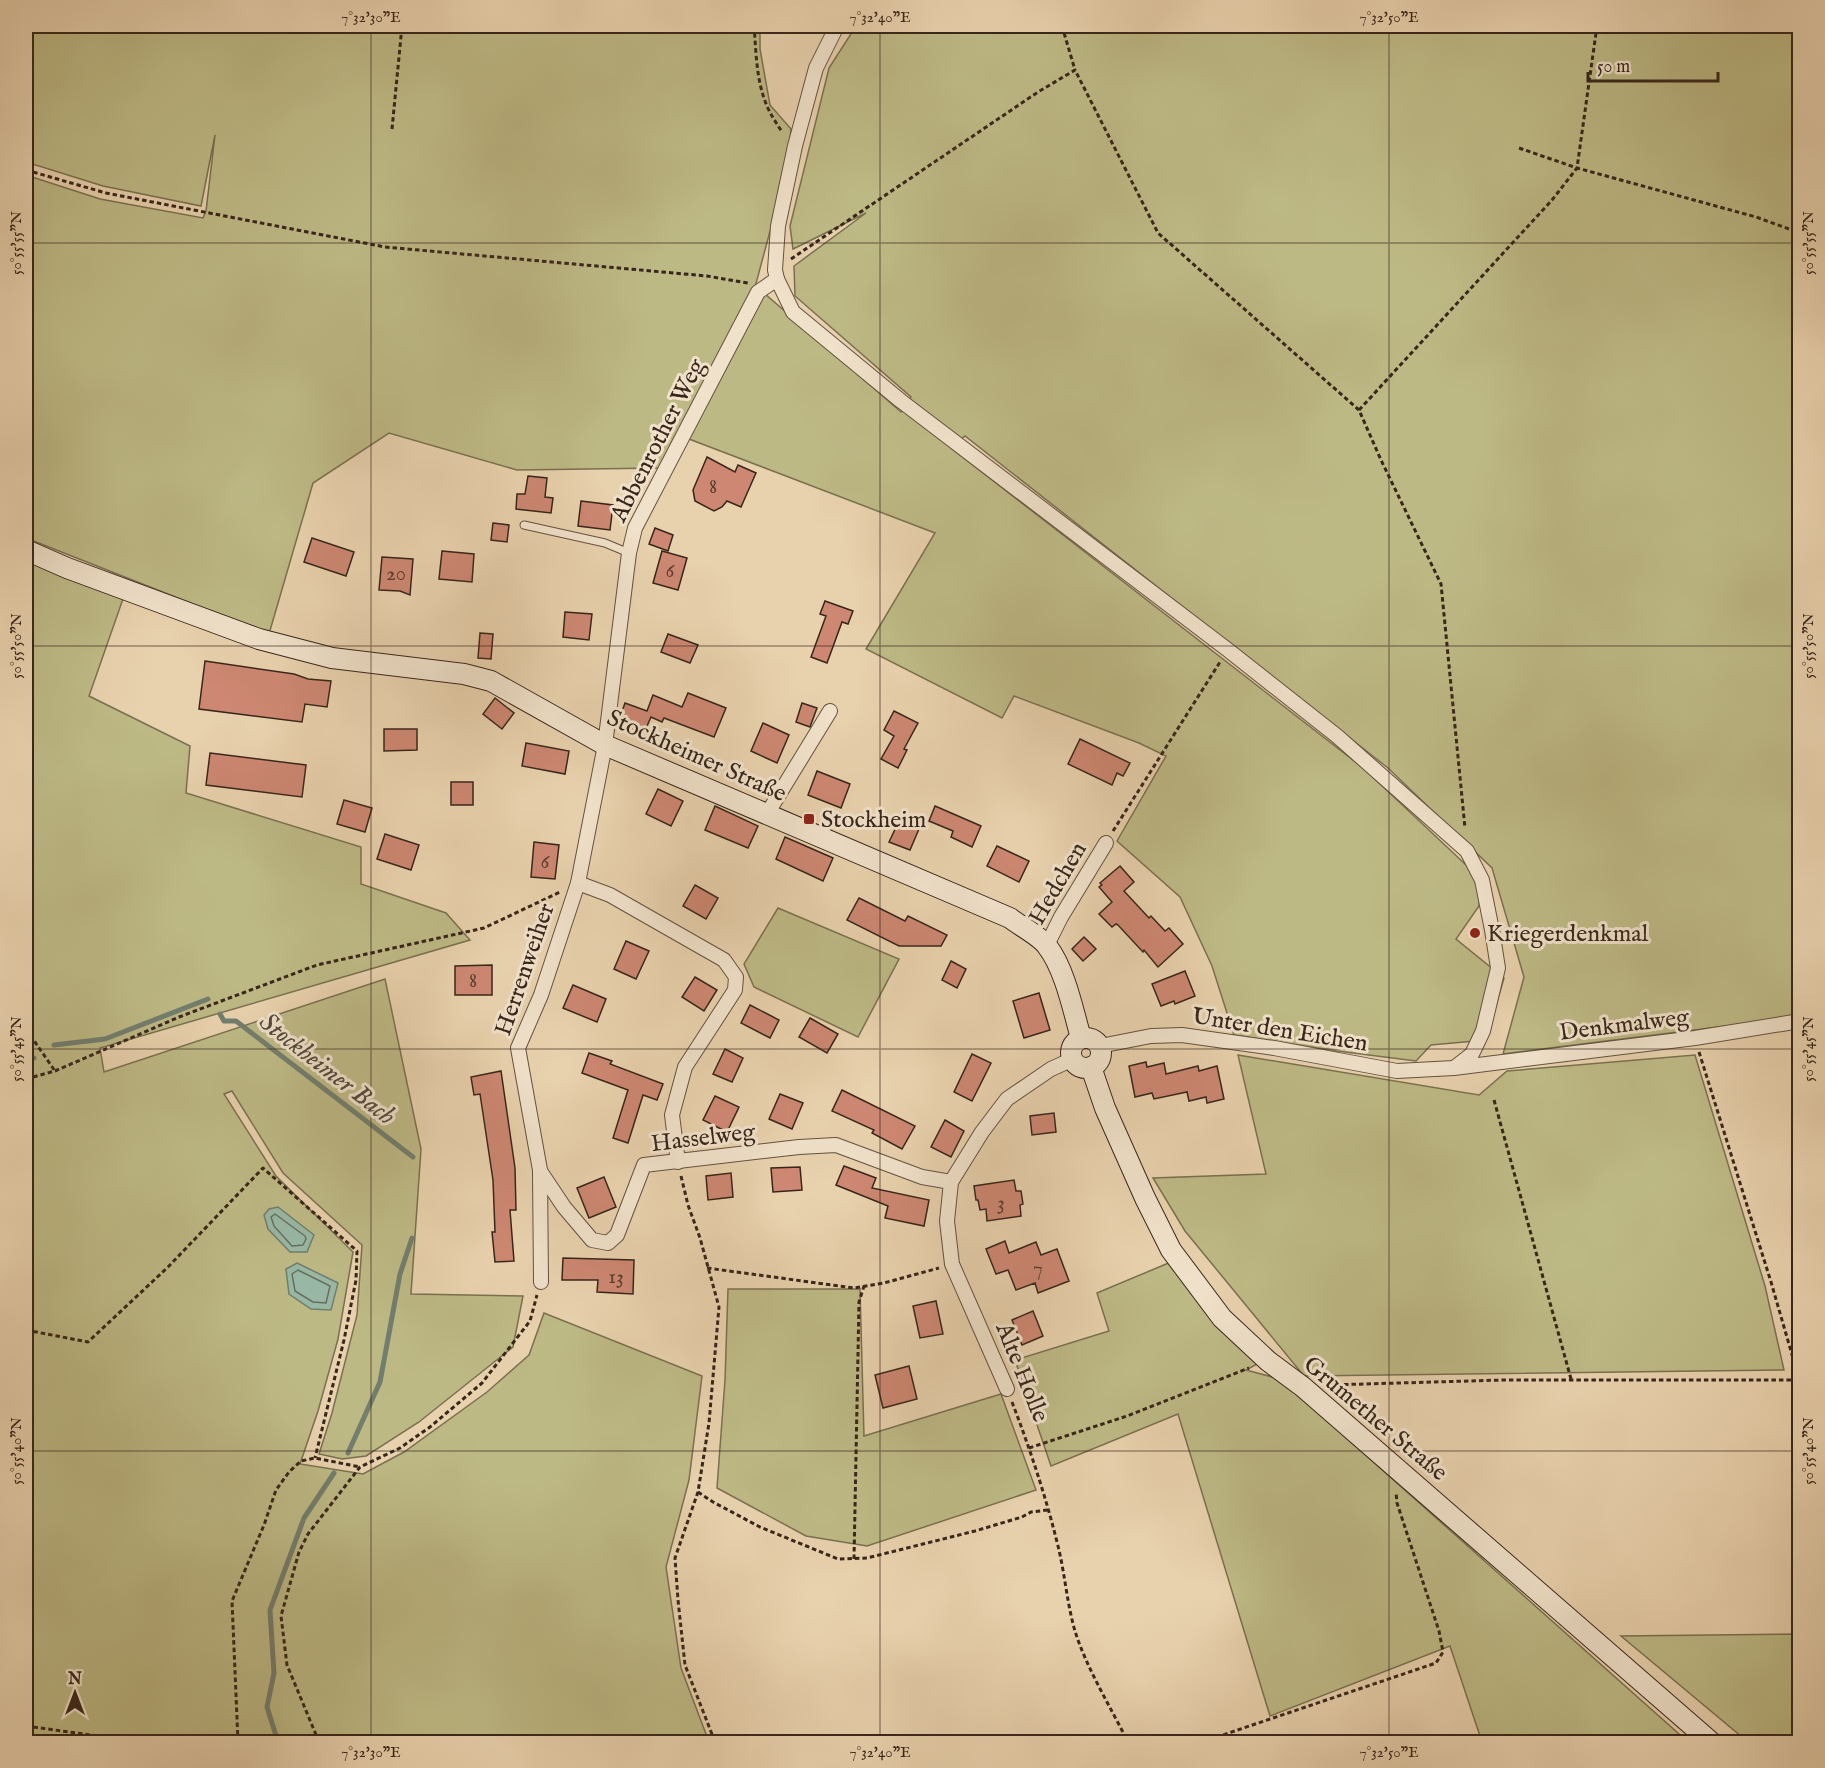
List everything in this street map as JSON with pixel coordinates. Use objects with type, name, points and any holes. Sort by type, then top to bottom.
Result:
[{"type":"street","points":[[837,26],[816,68],[802,117],[777,226],[776,274],[794,312],[892,394],[1337,736],[1467,851],[1482,880],[1498,969],[1484,1031],[1472,1054],[1454,1068]]},
{"type":"street","name":"Abbenrother Weg","points":[[606,745],[629,553],[635,528],[758,292],[776,274]]},
{"type":"street","name":"Stockheimer Straße","points":[[26,550],[67,568],[259,639],[332,658],[464,674],[491,681],[606,745],[1010,918],[1047,945],[1069,995],[1081,1038]]},
{"type":"street","points":[[767,814],[830,711]]},
{"type":"street","name":"Herrenweiher","points":[[541,1282],[540,1170],[518,1048],[541,995],[578,883],[606,745]]},
{"type":"street","name":"Hedchen","points":[[1047,945],[1061,917],[1106,843]]},
{"type":"street","points":[[578,883],[610,895],[724,960],[736,977],[735,990],[685,1067],[672,1115],[678,1162]]},
{"type":"street","name":"Denkmalweg","points":[[1454,1068],[1695,1038],[1800,1022]]},
{"type":"street","name":"Unter den Eichen","points":[[1100,1046],[1150,1036],[1182,1035],[1274,1048],[1397,1071],[1454,1068]]},
{"type":"street","points":[[1081,1038],[1090,1038],[1100,1046],[1101,1058],[1091,1067],[1078,1067],[1071,1059],[1070,1048],[1081,1038]]},
{"type":"street","name":"Alte Holle","points":[[1006,1389],[952,1264],[947,1221],[951,1182],[982,1132],[1007,1099],[1052,1068],[1071,1059]]},
{"type":"street","name":"Grumether Straße","points":[[1091,1067],[1105,1108],[1171,1250],[1222,1318],[1268,1361],[1303,1387],[1711,1743]]},
{"type":"street","name":"Hasselweg","points":[[540,1170],[564,1207],[592,1240],[608,1243],[617,1235],[644,1165],[799,1147],[836,1145],[922,1177],[951,1182]]},
{"type":"lane","points":[[524,525],[605,543],[629,553]]},
{"type":"path","points":[[392,129],[402,26]]},
{"type":"path","points":[[754,26],[757,64],[763,97],[784,136],[795,146]]},
{"type":"path","points":[[1062,26],[1075,70],[1158,233],[1359,410],[1441,584],[1467,851]]},
{"type":"path","points":[[1359,410],[1552,200],[1577,168],[1597,26]]},
{"type":"path","points":[[26,170],[106,193],[385,247],[707,276],[752,283],[776,274],[1028,99],[1075,70]]},
{"type":"path","points":[[1519,148],[1577,168],[1756,217],[1800,233]]},
{"type":"path","points":[[1106,843],[1227,650]]},
{"type":"path","points":[[26,1079],[55,1071],[180,1017],[317,965],[484,928],[578,883]]},
{"type":"path","points":[[26,1029],[55,1071]]},
{"type":"path","points":[[1695,1038],[1772,1282],[1795,1365],[1800,1374]]},
{"type":"path","points":[[1494,1100],[1571,1379]]},
{"type":"path","points":[[678,1162],[688,1205],[700,1238],[719,1307],[709,1423],[698,1492],[675,1558],[685,1665],[716,1743]]},
{"type":"path","points":[[26,1330],[87,1342],[168,1266],[263,1168],[357,1251],[356,1280],[344,1340],[315,1458]]},
{"type":"path","points":[[707,1268],[854,1288],[884,1283],[952,1264]]},
{"type":"path","points":[[319,1743],[287,1665],[281,1616],[299,1552],[308,1534],[360,1467],[400,1448],[482,1383],[530,1321],[541,1282]]},
{"type":"path","points":[[854,1559],[859,1302],[864,1286]]},
{"type":"path","points":[[1029,1448],[1127,1416],[1268,1361]]},
{"type":"path","points":[[1303,1387],[1369,1383],[1571,1379],[1800,1380]]},
{"type":"path","name":"Alte Holle","points":[[1006,1389],[1029,1448],[1059,1547],[1075,1631],[1128,1743]]},
{"type":"path","points":[[26,1436],[26,1466]]},
{"type":"path","points":[[238,1743],[232,1601],[276,1490],[288,1472],[301,1461],[315,1458],[360,1467]]},
{"type":"path","points":[[1202,1743],[1436,1663],[1443,1652],[1439,1631],[1397,1503],[1393,1465]]},
{"type":"path","points":[[698,1492],[760,1527],[838,1559],[867,1558],[985,1528],[1031,1512],[1048,1510]]},
{"type":"path","points":[[26,1726],[141,1743]]},
{"type":"shaded area","points":[[26,26],[760,26],[760,49],[770,105],[791,129],[788,164],[754,291],[659,468],[517,470],[389,433],[313,483],[269,634],[26,538],[26,175],[100,199],[203,218],[206,211],[215,135],[201,206],[103,186],[26,162]]},
{"type":"shaded area","points":[[856,26],[1799,26],[1799,1017],[1503,1054],[1524,977],[1492,868],[1388,768],[965,436],[951,448],[1362,767],[1482,880],[1479,906],[1456,939],[1504,978],[1486,1040],[1431,1045],[1416,1061],[1234,1035],[1212,966],[1180,897],[1117,841],[1166,756],[1139,743],[1014,696],[1002,718],[866,649],[935,533],[689,439],[765,294],[901,412],[911,397],[795,296],[794,266],[866,213],[793,249],[790,226],[829,68]]},
{"type":"shaded area","points":[[26,557],[124,596],[89,696],[190,746],[186,793],[361,847],[361,884],[446,913],[470,940],[100,1048],[104,1072],[385,979],[421,1149],[411,1294],[523,1296],[513,1347],[419,1422],[366,1456],[342,1459],[319,1454],[357,1315],[362,1245],[283,1173],[232,1091],[224,1094],[276,1176],[353,1252],[338,1339],[318,1411],[300,1464],[363,1474],[404,1452],[487,1392],[529,1355],[544,1313],[702,1376],[689,1480],[666,1567],[681,1668],[709,1742],[26,1742]]},
{"type":"shaded area","points":[[778,908],[899,959],[858,1037],[754,987],[744,964]]},
{"type":"shaded area","points":[[1238,1055],[1479,1095],[1507,1071],[1695,1055],[1765,1286],[1784,1370],[1304,1376],[1185,1231],[1153,1178],[1266,1174]]},
{"type":"shaded area","points":[[1171,1262],[1259,1363],[1246,1370],[1280,1379],[1688,1742],[1482,1742],[1450,1646],[1270,1716],[1178,1414],[1051,1466],[1015,1360],[1109,1331],[1097,1293]]},
{"type":"shaded area","points":[[728,1289],[860,1289],[864,1436],[1001,1394],[1036,1490],[867,1546],[806,1536],[717,1488],[725,1380]]},
{"type":"shaded area","points":[[1799,1634],[1799,1737],[1773,1742],[1748,1742],[1621,1636]]},
{"type":"water","points":[[278,1207],[314,1235],[307,1252],[290,1252],[268,1229],[264,1215],[269,1209]]},
{"type":"water","points":[[297,1263],[338,1283],[331,1310],[311,1309],[289,1294],[286,1269]]},
{"type":"building","points":[[707,457],[735,472],[738,465],[756,473],[741,507],[727,501],[714,511],[695,501],[693,490]]},
{"type":"building","points":[[528,476],[547,478],[545,497],[553,498],[551,513],[516,509],[517,494],[525,494]]},
{"type":"building","points":[[581,501],[613,505],[610,530],[578,526]]},
{"type":"building","points":[[493,523],[509,525],[507,542],[491,540]]},
{"type":"building","points":[[655,528],[673,535],[668,551],[649,544]]},
{"type":"building","points":[[312,538],[354,552],[346,576],[304,562]]},
{"type":"building","points":[[442,551],[474,554],[472,582],[439,579]]},
{"type":"building","points":[[662,551],[687,558],[678,590],[653,583]]},
{"type":"building","points":[[382,557],[413,559],[410,595],[400,591],[379,590]]},
{"type":"building","points":[[825,601],[853,611],[848,624],[842,622],[827,663],[811,657],[826,616],[820,614]]},
{"type":"building","points":[[565,612],[592,614],[589,640],[563,637]]},
{"type":"building","points":[[480,633],[493,634],[491,659],[478,658]]},
{"type":"building","points":[[668,634],[698,645],[690,663],[661,652]]},
{"type":"building","points":[[205,661],[331,681],[327,707],[305,704],[302,722],[199,709]]},
{"type":"building","points":[[688,693],[726,708],[714,737],[664,718],[662,722],[651,717],[644,733],[618,723],[625,703],[647,711],[653,695],[682,707]]},
{"type":"building","points":[[495,698],[514,713],[502,729],[483,714]]},
{"type":"building","points":[[802,703],[817,708],[810,727],[796,722]]},
{"type":"building","points":[[894,711],[918,723],[904,749],[907,750],[898,768],[881,759],[894,736],[884,730]]},
{"type":"building","points":[[763,723],[789,735],[777,763],[751,751]]},
{"type":"building","points":[[384,729],[417,729],[417,750],[384,751]]},
{"type":"building","points":[[1080,739],[1130,763],[1123,776],[1117,773],[1112,785],[1068,764]]},
{"type":"building","points":[[526,743],[569,751],[565,774],[522,766]]},
{"type":"building","points":[[210,753],[306,765],[302,797],[206,785]]},
{"type":"building","points":[[817,771],[850,784],[841,808],[808,795]]},
{"type":"building","points":[[451,782],[473,782],[473,805],[451,805]]},
{"type":"building","points":[[658,789],[683,801],[671,826],[646,814]]},
{"type":"building","points":[[344,800],[372,808],[365,832],[337,824]]},
{"type":"building","points":[[715,806],[758,826],[748,848],[705,830]]},
{"type":"building","points":[[935,806],[981,826],[972,847],[951,837],[953,831],[929,821]]},
{"type":"building","points":[[899,821],[919,829],[910,850],[889,842]]},
{"type":"building","points":[[385,834],[419,845],[411,870],[377,859]]},
{"type":"building","points":[[785,837],[833,858],[823,881],[776,859]]},
{"type":"building","points":[[534,842],[559,845],[555,879],[531,877]]},
{"type":"building","points":[[997,846],[1029,861],[1019,882],[987,866]]},
{"type":"building","points":[[1120,866],[1134,882],[1124,891],[1149,918],[1151,916],[1165,931],[1169,928],[1183,944],[1158,967],[1118,925],[1112,927],[1099,914],[1112,902],[1099,887],[1102,885],[1100,883]]},
{"type":"building","points":[[695,885],[718,898],[706,919],[683,906]]},
{"type":"building","points":[[859,898],[905,921],[908,916],[947,935],[941,946],[899,946],[847,920]]},
{"type":"building","points":[[1084,937],[1096,949],[1083,961],[1072,949]]},
{"type":"building","points":[[626,941],[649,951],[636,979],[614,969]]},
{"type":"building","points":[[951,961],[966,969],[957,988],[942,980]]},
{"type":"building","points":[[492,965],[492,995],[455,995],[455,966]]},
{"type":"building","points":[[1185,971],[1195,996],[1175,1004],[1174,1001],[1161,1006],[1152,984]]},
{"type":"building","points":[[695,977],[717,990],[704,1011],[682,997]]},
{"type":"building","points":[[573,985],[606,999],[597,1022],[563,1008]]},
{"type":"building","points":[[1039,993],[1050,1030],[1024,1038],[1013,1001]]},
{"type":"building","points":[[750,1005],[779,1020],[770,1038],[741,1023]]},
{"type":"building","points":[[810,1018],[838,1034],[827,1053],[799,1037]]},
{"type":"building","points":[[725,1049],[743,1058],[732,1082],[713,1074]]},
{"type":"building","points":[[589,1053],[612,1061],[610,1064],[663,1084],[657,1100],[643,1095],[628,1143],[613,1138],[628,1090],[582,1073]]},
{"type":"building","points":[[972,1054],[991,1063],[972,1101],[954,1092]]},
{"type":"building","points":[[1146,1062],[1147,1067],[1164,1063],[1166,1074],[1198,1066],[1199,1071],[1217,1066],[1224,1099],[1207,1103],[1206,1097],[1189,1101],[1187,1092],[1154,1099],[1152,1093],[1135,1097],[1129,1066]]},
{"type":"building","points":[[501,1071],[515,1168],[516,1210],[510,1210],[514,1261],[495,1262],[492,1232],[495,1232],[493,1180],[480,1094],[474,1095],[471,1077]]},
{"type":"building","points":[[842,1090],[915,1126],[902,1149],[872,1133],[874,1130],[832,1111]]},
{"type":"building","points":[[780,1094],[803,1103],[792,1129],[769,1119]]},
{"type":"building","points":[[715,1096],[739,1107],[727,1132],[703,1120]]},
{"type":"building","points":[[1054,1113],[1056,1132],[1032,1135],[1030,1116]]},
{"type":"building","points":[[945,1120],[964,1131],[951,1157],[931,1147]]},
{"type":"building","points":[[844,1166],[876,1178],[872,1188],[929,1200],[924,1226],[885,1218],[888,1206],[836,1185]]},
{"type":"building","points":[[800,1167],[802,1190],[773,1192],[771,1168]]},
{"type":"building","points":[[731,1173],[733,1197],[708,1200],[706,1176]]},
{"type":"building","points":[[604,1177],[616,1207],[589,1218],[577,1188]]},
{"type":"building","points":[[1014,1180],[1016,1191],[1021,1191],[1023,1204],[1020,1205],[1021,1216],[987,1221],[986,1209],[980,1210],[974,1186]]},
{"type":"building","points":[[1005,1241],[1009,1253],[1036,1242],[1041,1255],[1057,1249],[1069,1281],[1038,1293],[1035,1283],[1016,1290],[1008,1270],[996,1274],[986,1249]]},
{"type":"building","points":[[563,1258],[634,1260],[633,1294],[597,1292],[598,1280],[562,1280]]},
{"type":"building","points":[[936,1301],[943,1334],[920,1338],[913,1306]]},
{"type":"building","points":[[1033,1311],[1043,1336],[1022,1345],[1012,1320]]},
{"type":"building","points":[[909,1366],[917,1399],[883,1408],[875,1375]]},
{"type":"waterway","name":"Stockheimer Bach","points":[[54,1045],[105,1039],[208,999]]},
{"type":"waterway","name":"Stockheimer Bach","points":[[220,1014],[224,1021],[236,1021],[413,1157]]},
{"type":"waterway","name":"Stockheimer Bach","points":[[26,1061],[34,1058]]},
{"type":"waterway","name":"Stockheimer Bach","points":[[348,1453],[380,1382],[400,1274],[412,1238]]},
{"type":"waterway","name":"Stockheimer Bach","points":[[278,1742],[267,1707],[274,1673],[270,1610],[304,1518],[334,1473]]},
{"type":"place","name":"Stockheim","points":[[809,819]]},
{"type":"place","name":"Kriegerdenkmal","points":[[1475,933]]}]
